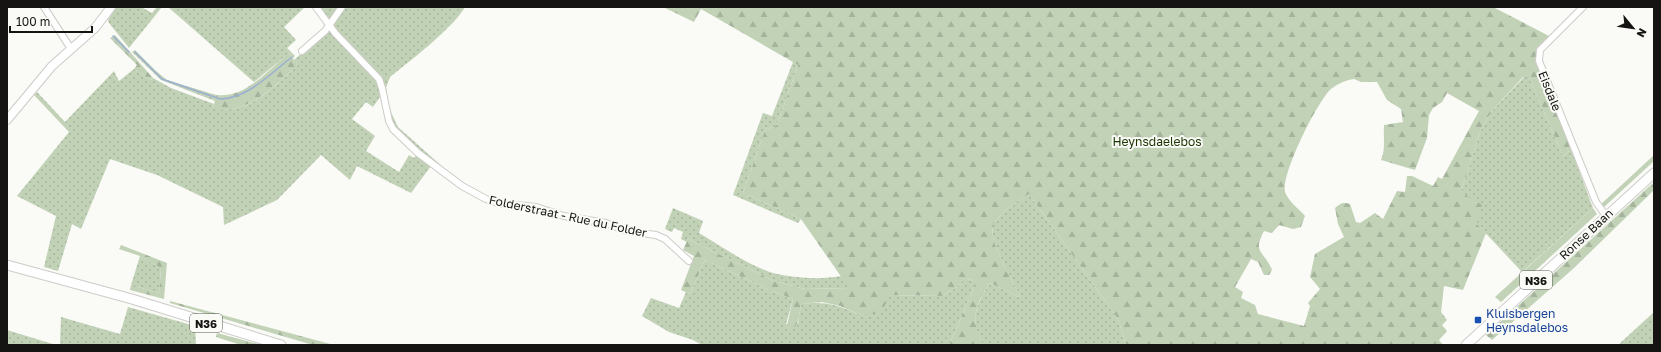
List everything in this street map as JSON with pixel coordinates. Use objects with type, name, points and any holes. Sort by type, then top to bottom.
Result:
[{"type":"main road","name":"Ronse Baan","points":[[1466,345],[1654,173]]},
{"type":"main road","name":"N36","points":[[7,265],[132,299],[281,345]]},
{"type":"street","points":[[44,7],[71,49]]},
{"type":"street","points":[[7,120],[52,66],[95,28],[111,7]]},
{"type":"street","name":"Folderstraat - Rue du Folder","points":[[316,7],[335,33],[379,79],[389,121],[393,129],[418,153],[455,181],[482,197],[498,203],[536,207],[564,216],[606,223],[627,231],[656,234],[665,239],[689,261]]},
{"type":"street","points":[[302,51],[330,25],[342,7]]},
{"type":"street","name":"Eisdale","points":[[1584,7],[1549,40],[1540,50],[1538,57],[1543,74],[1596,202],[1606,216]]},
{"type":"green space","points":[[116,7],[141,7],[152,13],[157,7],[162,7],[129,48],[108,20]]},
{"type":"green space","points":[[168,7],[305,7],[284,27],[296,40],[287,48],[295,56],[293,58],[289,53],[254,82]]},
{"type":"green space","points":[[318,7],[341,7],[330,19]]},
{"type":"green space","points":[[344,7],[465,7],[451,25],[390,77],[386,88],[390,110],[398,127],[454,177],[417,150],[392,125],[385,86],[333,27]]},
{"type":"green space","name":"Heynsdaelebos","points":[[663,7],[1493,7],[1549,36],[1539,47],[1535,61],[1571,149],[1563,156],[1529,77],[1523,77],[1491,112],[1480,132],[1461,192],[1482,205],[1477,224],[1486,233],[1463,290],[1444,286],[1441,312],[1447,320],[1442,325],[1447,331],[1439,340],[1443,345],[1126,345],[1118,319],[1029,194],[1003,213],[995,222],[993,227],[993,234],[998,252],[1020,296],[1019,297],[990,283],[981,298],[976,313],[976,328],[983,345],[949,345],[975,286],[973,280],[965,278],[957,287],[942,296],[890,295],[881,313],[861,315],[840,306],[822,302],[801,304],[798,321],[794,327],[786,330],[793,299],[767,289],[705,260],[690,294],[681,290],[694,256],[683,250],[688,239],[774,281],[805,289],[849,288],[801,219],[743,193],[765,130],[777,125],[798,65],[701,9],[694,22]],"holes":[[[1354,79],[1361,82],[1377,82],[1387,100],[1401,109],[1403,122],[1384,125],[1384,147],[1381,160],[1415,170],[1427,138],[1429,115],[1433,108],[1442,102],[1447,93],[1479,111],[1442,179],[1438,177],[1433,186],[1412,176],[1407,176],[1405,192],[1397,191],[1383,219],[1375,213],[1360,223],[1356,222],[1350,204],[1342,203],[1335,208],[1338,224],[1344,237],[1315,254],[1310,277],[1320,289],[1308,303],[1310,306],[1304,326],[1258,314],[1255,305],[1241,298],[1243,292],[1235,287],[1251,259],[1258,262],[1264,275],[1269,275],[1272,270],[1259,248],[1264,231],[1272,233],[1279,225],[1293,229],[1301,227],[1305,216],[1291,202],[1285,192],[1285,183],[1294,154],[1318,107],[1331,89],[1342,82]]]},
{"type":"green space","points":[[329,29],[377,79],[383,98],[380,97],[373,107],[366,102],[352,119],[375,136],[366,151],[399,172],[409,155],[414,158],[417,155],[466,190],[516,206],[601,224],[600,227],[565,220],[526,209],[497,207],[467,192],[431,166],[411,193],[357,166],[350,180],[321,155],[277,200],[224,225],[223,207],[157,175],[110,159],[81,229],[72,224],[58,271],[44,267],[56,216],[17,196],[69,132],[34,95],[37,92],[65,122],[114,71],[119,81],[134,69],[151,80],[153,78],[171,88],[214,104],[213,108],[238,108],[260,98],[270,90],[298,65],[294,60]]},
{"type":"green space","points":[[115,35],[153,78],[151,80],[134,69],[137,65],[110,38]]},
{"type":"green space","points":[[135,50],[167,80],[216,95],[215,101],[161,80],[132,52]]},
{"type":"green space","points":[[289,53],[298,65],[260,98],[238,108],[226,110],[213,109],[216,95],[237,93],[246,88],[256,82]]},
{"type":"green space","points":[[793,62],[798,65],[777,125],[765,130],[743,193],[801,219],[798,223],[733,195],[763,113],[772,116]]},
{"type":"green space","points":[[1524,77],[1529,77],[1563,156],[1571,149],[1593,208],[1522,272],[1477,224],[1461,192],[1480,132],[1491,112]]},
{"type":"green space","points":[[1654,155],[1654,161],[1603,208],[1600,205]]},
{"type":"green space","points":[[454,177],[477,192],[500,202],[476,193]]},
{"type":"green space","points":[[1654,182],[1654,190],[1574,268],[1492,340],[1486,335]]},
{"type":"green space","points":[[1029,194],[1118,319],[1126,345],[983,345],[976,328],[975,321],[978,305],[990,283],[1019,297],[1020,296],[998,252],[993,234],[993,227],[995,222],[1003,213]]},
{"type":"green space","points":[[673,208],[703,221],[699,233],[754,266],[773,273],[798,277],[824,278],[841,276],[850,288],[805,289],[774,281],[688,239],[687,242],[681,239],[683,232],[674,228],[672,232],[665,229]]},
{"type":"green space","points":[[1593,208],[1597,214],[1501,302],[1495,297]]},
{"type":"green space","points":[[121,245],[167,263],[164,299],[130,290],[131,285],[159,293],[161,268],[140,256],[119,249]]},
{"type":"green space","points":[[140,256],[161,268],[159,293],[131,285]]},
{"type":"green space","points":[[705,260],[767,289],[793,299],[786,324],[798,323],[801,304],[818,303],[832,305],[861,315],[890,295],[942,296],[957,287],[965,278],[973,280],[975,286],[949,345],[702,345],[693,340],[669,332],[642,316],[651,298],[679,308],[686,292],[690,294]]},
{"type":"green space","points":[[170,301],[334,345],[313,345],[170,303]]},
{"type":"green space","points":[[128,307],[195,326],[196,345],[60,345],[61,317],[120,334]]},
{"type":"green space","points":[[1654,312],[1654,345],[1618,345]]},
{"type":"green space","points":[[7,330],[56,345],[7,345]]},
{"type":"green space","points":[[217,333],[262,345],[241,345],[216,337]]},
{"type":"waterway","points":[[113,36],[129,52]]},
{"type":"waterway","points":[[135,52],[162,79],[220,99],[240,95],[249,90],[292,57]]},
{"type":"place","name":"Kluisbergen Heynsdalebos","points":[[1478,320]]}]
